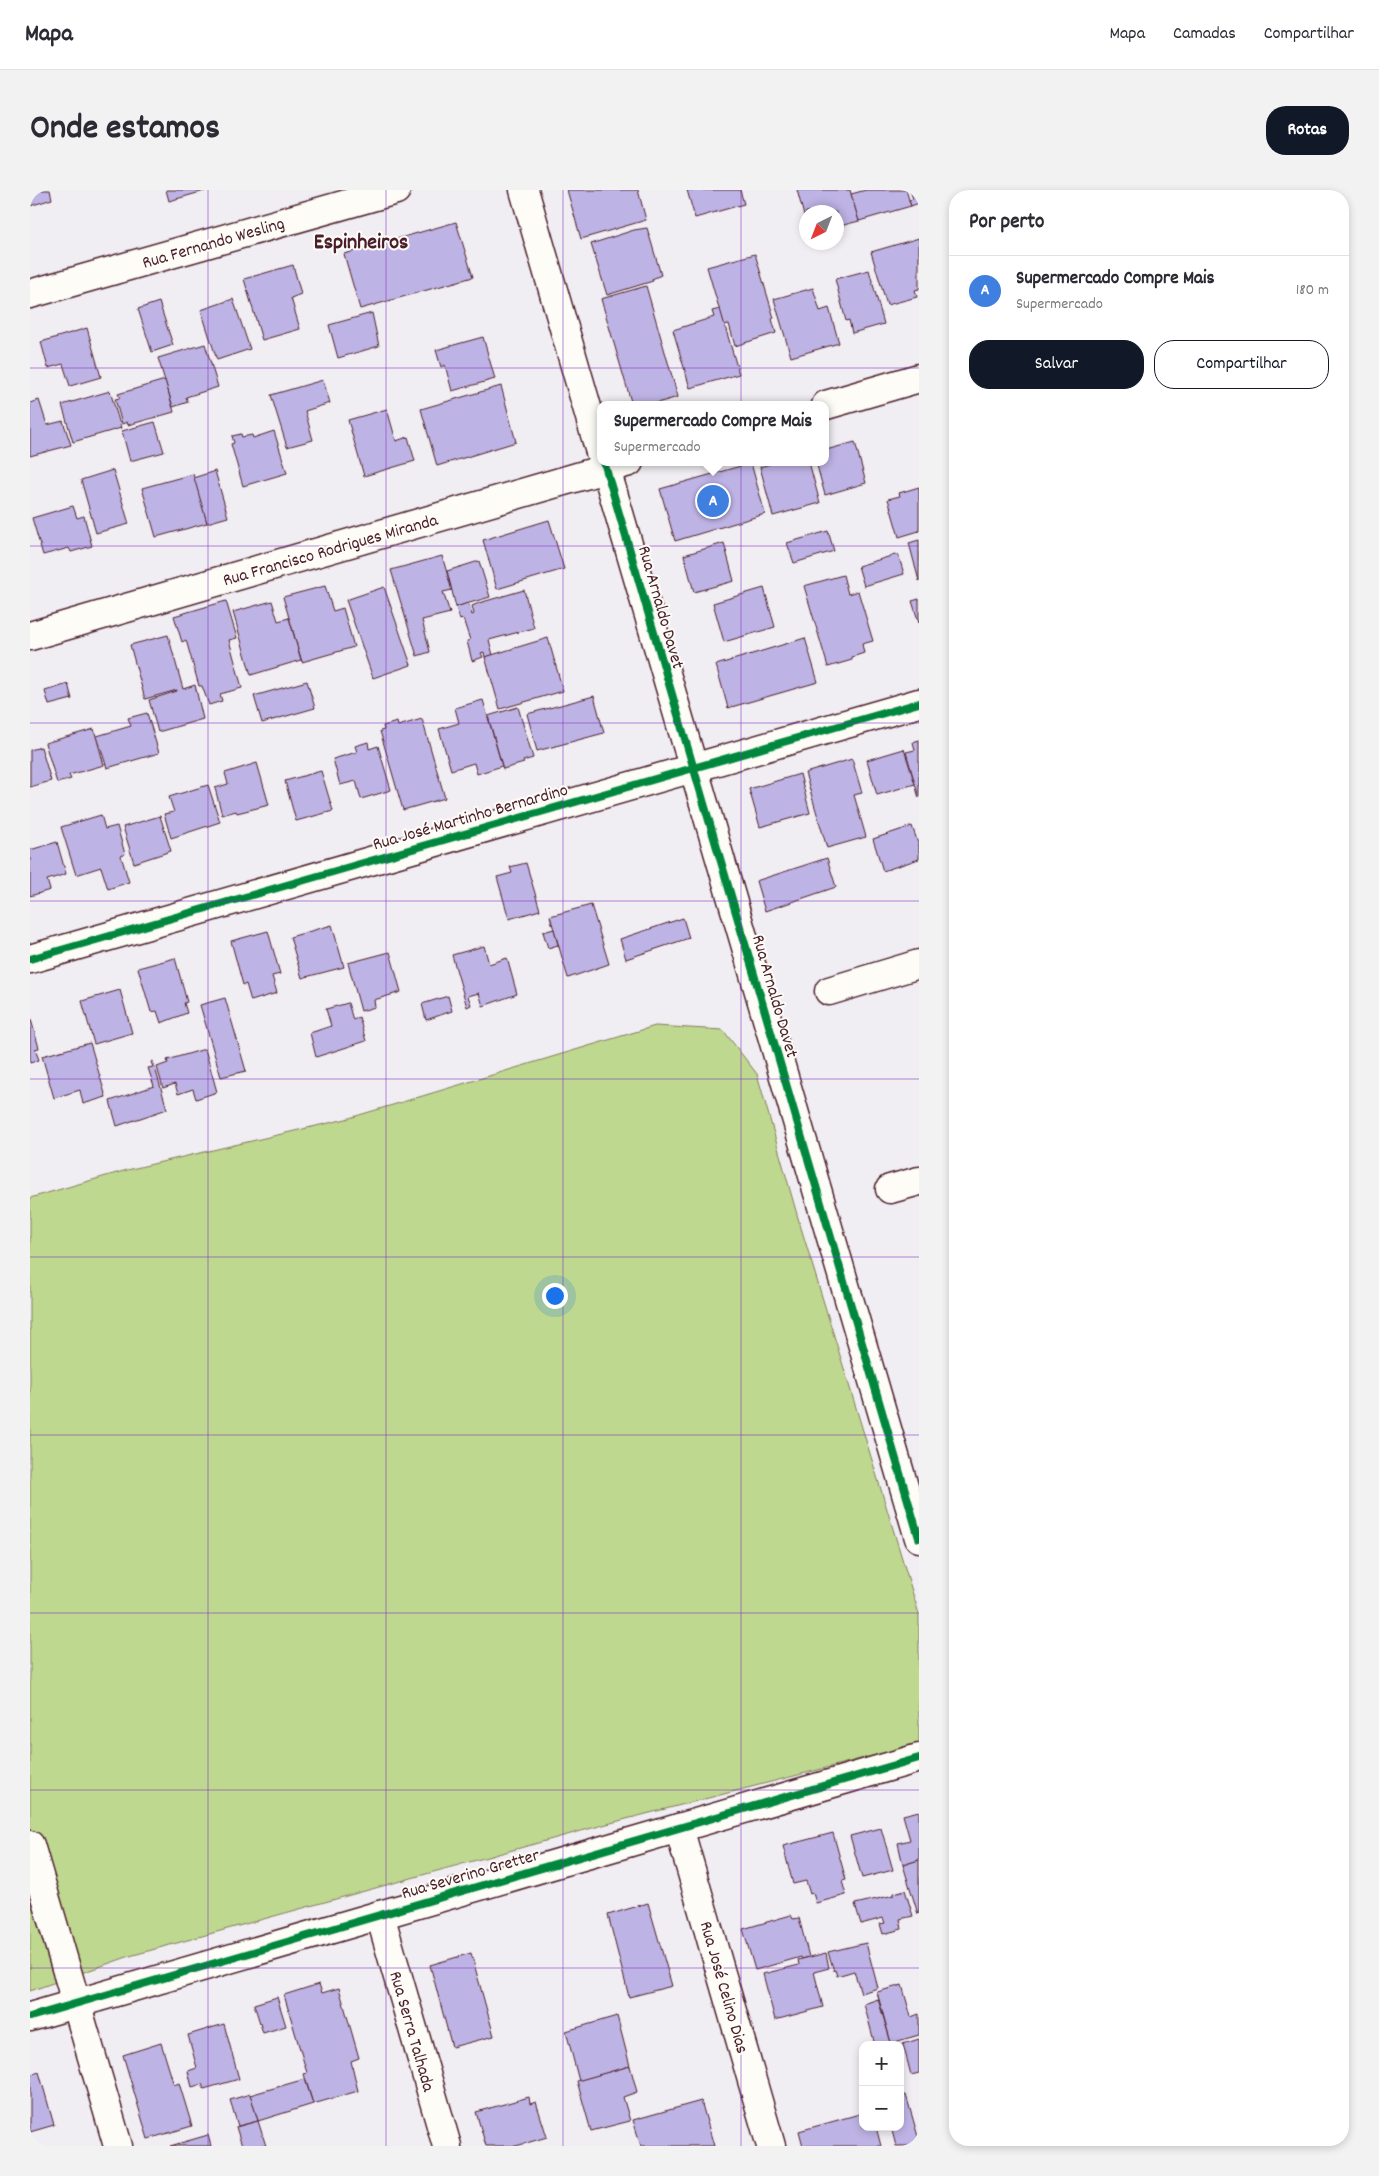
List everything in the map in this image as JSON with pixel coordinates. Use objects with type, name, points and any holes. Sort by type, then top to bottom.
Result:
[{"type":"street","name":"Rua Fernando Wesling","points":[[30,294],[396,190]]},
{"type":"street","name":"Rua Arnaldo Davet","points":[[524,190],[597,420]]},
{"type":"street","points":[[829,404],[919,378]]},
{"type":"street","name":"Rua Francisco Rodrigues Miranda","points":[[30,636],[597,465]]},
{"type":"street","name":"Rua Arnaldo Davet","points":[[611,466],[693,768],[919,1538]]},
{"type":"street","name":"Rua José Martinho Bernardino","points":[[30,959],[919,702]]},
{"type":"street","points":[[829,991],[919,964]]},
{"type":"street","points":[[890,1189],[919,1181]]},
{"type":"street","name":"Rua Severino Gretter","points":[[30,2017],[919,1758]]},
{"type":"street","name":"Rua José Celino Dias","points":[[679,1828],[771,2146]]},
{"type":"street","points":[[30,1845],[118,2146]]},
{"type":"street","name":"Rua Serra Talhada","points":[[380,1915],[447,2146]]},
{"type":"green space","points":[[655,1026],[723,1030],[757,1074],[798,1218],[919,1614],[919,1744],[603,1825],[130,1956],[30,1991],[30,1198],[127,1170],[346,1119]]},
{"type":"building","points":[[30,190],[50,190],[52,199],[30,206]]},
{"type":"building","points":[[166,190],[208,190],[169,201]]},
{"type":"building","points":[[567,190],[638,190],[646,220],[581,239]]},
{"type":"building","points":[[687,190],[740,190],[744,204],[695,218]]},
{"type":"building","points":[[797,190],[850,190],[859,221],[844,225],[844,205],[801,205]]},
{"type":"building","points":[[866,190],[906,190],[911,206],[859,221],[851,194]]},
{"type":"building","points":[[910,190],[919,190],[919,203],[911,206],[909,200],[913,199]]},
{"type":"building","points":[[456,222],[473,277],[360,309],[344,254]]},
{"type":"building","points":[[647,228],[661,275],[652,279],[653,281],[607,295],[591,244],[634,230]]},
{"type":"building","points":[[919,238],[919,289],[915,290],[917,297],[887,305],[871,252]]},
{"type":"building","points":[[755,254],[774,318],[772,319],[776,333],[735,346],[729,324],[724,325],[707,267]]},
{"type":"building","points":[[293,265],[301,294],[291,298],[300,329],[262,340],[244,279]]},
{"type":"building","points":[[869,270],[884,324],[852,333],[849,320],[846,321],[835,279]]},
{"type":"building","points":[[646,286],[678,397],[664,401],[631,401],[601,299]]},
{"type":"building","points":[[813,288],[820,311],[829,308],[839,343],[791,357],[774,299]]},
{"type":"building","points":[[233,299],[250,349],[217,360],[201,310]]},
{"type":"building","points":[[159,302],[173,345],[152,352],[138,309]]},
{"type":"building","points":[[720,309],[739,374],[690,388],[673,330],[714,317],[712,311]]},
{"type":"building","points":[[372,313],[379,346],[338,358],[329,325]]},
{"type":"building","points":[[87,328],[101,377],[70,386],[63,364],[48,368],[41,342]]},
{"type":"building","points":[[483,337],[495,379],[452,391],[445,365],[441,367],[436,350]]},
{"type":"building","points":[[205,344],[218,387],[186,397],[188,402],[173,407],[158,358]]},
{"type":"building","points":[[165,380],[174,412],[128,425],[127,422],[122,424],[115,399],[120,398],[118,394]]},
{"type":"building","points":[[323,380],[330,403],[305,411],[313,440],[287,447],[271,395]]},
{"type":"building","points":[[501,386],[516,442],[437,466],[421,409]]},
{"type":"building","points":[[110,391],[121,428],[73,442],[62,405]]},
{"type":"building","points":[[39,400],[47,425],[63,421],[71,445],[30,456],[30,403]]},
{"type":"building","points":[[387,409],[396,441],[408,437],[415,461],[364,476],[348,420]]},
{"type":"building","points":[[155,422],[164,452],[130,461],[122,431]]},
{"type":"building","points":[[274,431],[287,473],[243,486],[231,444],[234,443],[232,436],[241,434],[242,437],[252,435],[253,438]]},
{"type":"building","points":[[855,442],[866,483],[825,495],[817,466],[829,466],[829,449]]},
{"type":"building","points":[[740,466],[752,466],[765,514],[675,541],[660,489]]},
{"type":"building","points":[[810,466],[820,503],[773,516],[760,467]]},
{"type":"building","points":[[113,470],[129,524],[96,533],[81,480]]},
{"type":"building","points":[[215,471],[228,517],[207,523],[193,478]]},
{"type":"building","points":[[193,474],[207,523],[156,537],[142,488]]},
{"type":"building","points":[[919,487],[919,531],[899,537],[888,499],[900,496],[899,493]]},
{"type":"building","points":[[73,506],[77,518],[84,516],[92,546],[71,552],[69,548],[43,555],[32,518]]},
{"type":"building","points":[[549,520],[564,569],[497,589],[483,540]]},
{"type":"building","points":[[828,531],[834,551],[794,563],[787,543]]},
{"type":"building","points":[[919,540],[919,581],[909,543]]},
{"type":"building","points":[[724,543],[734,581],[694,592],[684,555]]},
{"type":"building","points":[[898,554],[904,574],[864,586],[858,566]]},
{"type":"building","points":[[442,556],[452,590],[443,592],[450,613],[422,620],[430,652],[417,656],[391,570]]},
{"type":"building","points":[[479,561],[490,597],[456,607],[447,571]]},
{"type":"building","points":[[843,575],[848,594],[858,591],[873,641],[862,644],[864,653],[852,657],[852,660],[828,667],[804,586]]},
{"type":"building","points":[[325,586],[333,611],[343,608],[354,647],[302,662],[283,597]]},
{"type":"building","points":[[384,587],[411,665],[373,678],[346,600]]},
{"type":"building","points":[[764,588],[775,627],[724,642],[713,603]]},
{"type":"building","points":[[524,590],[534,628],[489,640],[493,655],[485,657],[484,652],[481,653],[483,657],[472,661],[467,641],[470,640],[463,619],[460,620],[456,607],[468,603],[472,615],[474,614],[472,606]]},
{"type":"building","points":[[919,599],[919,623],[912,601]]},
{"type":"building","points":[[226,601],[237,638],[229,640],[242,688],[220,694],[222,701],[209,705],[202,686],[199,686],[186,640],[182,642],[174,616]]},
{"type":"building","points":[[272,601],[278,621],[289,618],[301,660],[251,675],[233,612]]},
{"type":"building","points":[[168,635],[183,689],[195,685],[203,719],[158,732],[149,700],[177,690],[145,699],[130,645]]},
{"type":"building","points":[[548,638],[563,691],[500,709],[485,657]]},
{"type":"building","points":[[805,638],[818,682],[728,708],[716,665]]},
{"type":"building","points":[[307,681],[315,708],[262,723],[254,696]]},
{"type":"building","points":[[68,684],[72,699],[49,705],[45,691]]},
{"type":"building","points":[[594,696],[604,733],[537,751],[527,714]]},
{"type":"building","points":[[483,700],[502,766],[477,774],[474,763],[451,770],[439,729],[459,723],[455,708]]},
{"type":"building","points":[[518,707],[533,758],[523,761],[524,763],[503,769],[488,716]]},
{"type":"building","points":[[147,713],[159,753],[107,768],[97,736],[131,726],[128,718]]},
{"type":"building","points":[[422,719],[445,798],[403,810],[380,731],[384,730],[383,726],[397,722],[398,726]]},
{"type":"building","points":[[94,729],[104,765],[69,775],[71,779],[57,783],[45,743]]},
{"type":"building","points":[[919,740],[919,798],[906,752],[915,750],[913,742]]},
{"type":"building","points":[[368,742],[369,749],[378,746],[391,790],[361,799],[356,781],[340,785],[333,759],[357,752],[355,746]]},
{"type":"building","points":[[41,747],[51,781],[30,787],[30,750]]},
{"type":"building","points":[[904,749],[915,784],[877,795],[867,760]]},
{"type":"building","points":[[852,759],[862,793],[854,795],[866,837],[827,848],[805,773]]},
{"type":"building","points":[[257,763],[269,805],[222,815],[215,788],[228,784],[225,773]]},
{"type":"building","points":[[321,771],[333,811],[296,821],[285,781]]},
{"type":"building","points":[[800,774],[810,813],[760,827],[749,789]]},
{"type":"building","points":[[208,785],[220,822],[171,838],[164,814],[174,812],[169,797]]},
{"type":"building","points":[[101,815],[105,829],[117,826],[125,854],[121,856],[129,882],[108,889],[101,867],[76,875],[61,827]]},
{"type":"building","points":[[160,816],[171,851],[134,863],[123,827]]},
{"type":"building","points":[[912,826],[919,846],[919,859],[883,871],[873,839]]},
{"type":"building","points":[[57,842],[66,874],[47,880],[50,890],[30,896],[30,850]]},
{"type":"building","points":[[827,858],[836,887],[765,911],[756,881]]},
{"type":"building","points":[[526,863],[540,910],[509,919],[497,877],[512,873],[510,867]]},
{"type":"building","points":[[591,905],[609,964],[568,978],[550,916]]},
{"type":"building","points":[[683,918],[689,938],[626,959],[620,939]]},
{"type":"building","points":[[332,925],[344,967],[302,978],[290,937]]},
{"type":"building","points":[[554,929],[558,945],[548,948],[543,932]]},
{"type":"building","points":[[268,931],[280,974],[272,976],[277,993],[251,1001],[246,984],[243,985],[231,941]]},
{"type":"building","points":[[484,946],[489,964],[507,958],[517,994],[483,1006],[479,993],[468,996],[471,1005],[467,1007],[452,955]]},
{"type":"building","points":[[390,952],[401,992],[374,1000],[375,1007],[361,1011],[348,963]]},
{"type":"building","points":[[175,958],[187,1002],[184,1003],[187,1013],[161,1023],[157,1011],[151,1012],[138,968]]},
{"type":"building","points":[[120,990],[132,1033],[94,1044],[82,1001]]},
{"type":"building","points":[[448,996],[452,1011],[426,1020],[422,1004]]},
{"type":"building","points":[[225,998],[246,1071],[221,1077],[200,1005]]},
{"type":"building","points":[[348,1003],[353,1020],[359,1017],[366,1041],[316,1057],[310,1033],[331,1026],[326,1009]]},
{"type":"building","points":[[30,1016],[39,1048],[35,1049],[39,1060],[30,1063]]},
{"type":"building","points":[[90,1043],[106,1097],[83,1104],[80,1090],[54,1098],[42,1056]]},
{"type":"building","points":[[205,1049],[217,1092],[196,1099],[193,1089],[178,1094],[175,1084],[163,1088],[157,1067],[168,1063],[167,1060]]},
{"type":"building","points":[[153,1061],[167,1109],[117,1126],[110,1101],[154,1086],[148,1068],[153,1067],[151,1062]]},
{"type":"building","points":[[919,1811],[919,1860],[903,1865],[898,1843],[910,1840],[903,1815]]},
{"type":"building","points":[[881,1828],[893,1870],[862,1878],[850,1836]]},
{"type":"building","points":[[833,1833],[846,1880],[842,1881],[846,1895],[816,1903],[813,1893],[810,1894],[806,1881],[793,1884],[783,1846]]},
{"type":"building","points":[[919,1860],[919,1913],[918,1914],[903,1865]]},
{"type":"building","points":[[905,1890],[913,1916],[900,1919],[902,1929],[883,1934],[880,1924],[885,1923],[883,1918],[861,1924],[855,1904],[894,1895],[894,1893]]},
{"type":"building","points":[[648,1903],[672,1986],[629,1997],[608,1915]]},
{"type":"building","points":[[791,1915],[793,1919],[799,1918],[809,1957],[802,1959],[801,1957],[755,1970],[743,1929]]},
{"type":"building","points":[[866,1943],[878,1988],[861,1993],[854,1971],[837,1976],[828,1952]]},
{"type":"building","points":[[471,1953],[494,2036],[452,2047],[430,1965]]},
{"type":"building","points":[[826,1953],[829,1968],[814,1972],[823,2007],[775,2020],[763,1974],[799,1965],[798,1960]]},
{"type":"building","points":[[319,1984],[322,1993],[339,1988],[359,2058],[351,2061],[358,2091],[313,2104],[304,2074],[307,2073],[284,1995]]},
{"type":"building","points":[[902,1985],[911,2017],[919,2014],[919,2035],[898,2041],[890,2041],[877,1992]]},
{"type":"building","points":[[277,1997],[286,2026],[263,2033],[254,2004]]},
{"type":"building","points":[[878,1999],[890,2041],[874,2041],[864,2004]]},
{"type":"building","points":[[617,2016],[630,2066],[579,2081],[566,2031]]},
{"type":"building","points":[[224,2024],[239,2079],[204,2089],[202,2084],[192,2087],[188,2071],[197,2068],[188,2035]]},
{"type":"building","points":[[919,2039],[919,2073],[911,2075],[904,2044]]},
{"type":"building","points":[[161,2043],[174,2085],[179,2083],[192,2126],[148,2139],[123,2055]]},
{"type":"building","points":[[630,2066],[637,2092],[623,2097],[630,2121],[591,2131],[577,2081]]},
{"type":"building","points":[[39,2072],[54,2125],[30,2132],[30,2075]]},
{"type":"building","points":[[305,2079],[313,2104],[258,2121],[250,2095]]},
{"type":"building","points":[[250,2094],[258,2121],[238,2126],[230,2100]]},
{"type":"building","points":[[904,2095],[906,2095],[919,2146],[896,2146],[892,2131],[904,2131]]},
{"type":"building","points":[[529,2097],[530,2104],[536,2102],[547,2137],[516,2146],[486,2146],[476,2112]]},
{"type":"building","points":[[701,2101],[714,2146],[641,2146],[633,2120]]},
{"type":"building","points":[[859,2114],[859,2131],[877,2131],[881,2146],[803,2146],[799,2131]]},
{"type":"building","points":[[258,2121],[266,2146],[242,2146],[236,2127]]},
{"type":"building","points":[[208,2135],[211,2146],[170,2146]]},
{"type":"cycle path","points":[[605,466],[919,1538]]},
{"type":"cycle path","points":[[30,959],[919,703]]},
{"type":"cycle path","points":[[30,2017],[919,1758]]},
{"type":"place","name":"Supermercado Compre Mais","points":[[713,501]]},
{"type":"district","name":"Espinheiros","points":[[361,240]]}]
